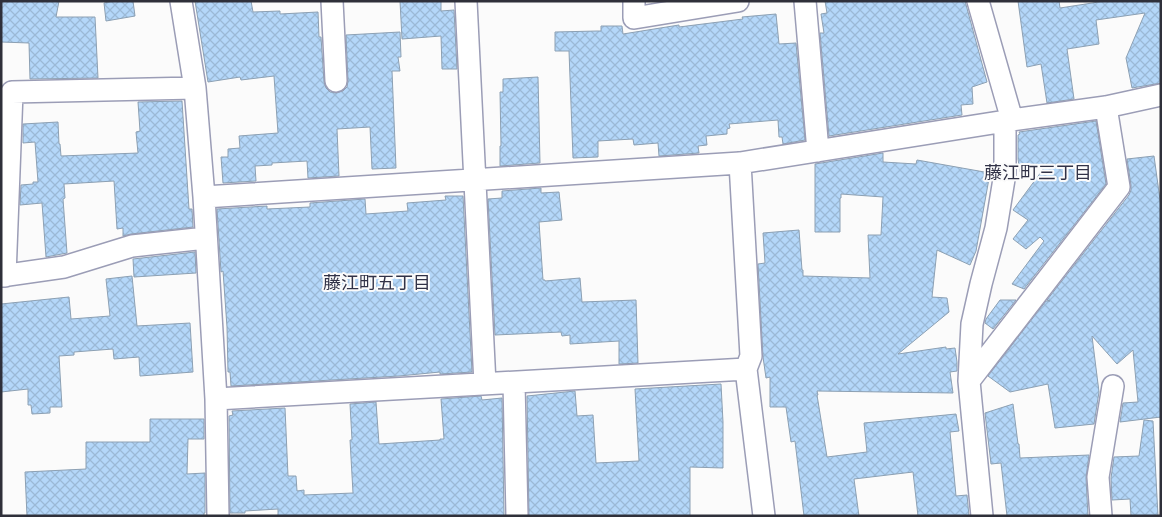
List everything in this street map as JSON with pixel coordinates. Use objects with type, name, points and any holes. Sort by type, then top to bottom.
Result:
[{"type":"street","points":[[182,1],[195,88],[204,197],[216,399],[218,516]]},
{"type":"street","points":[[332,1],[336,81]]},
{"type":"street","points":[[466,1],[485,384]]},
{"type":"street","points":[[634,1],[634,18],[738,1]]},
{"type":"street","points":[[805,1],[818,151]]},
{"type":"street","points":[[978,1],[1009,120],[1005,173],[996,228],[972,324],[970,381],[982,516]]},
{"type":"street","points":[[195,88],[12,92],[3,276],[64,266],[132,246],[206,238]]},
{"type":"street","points":[[204,197],[740,163],[1009,120],[1106,107],[1161,95]]},
{"type":"street","points":[[970,381],[1119,187],[1106,107]]},
{"type":"street","points":[[740,163],[752,356],[746,369],[764,516]]},
{"type":"street","points":[[216,399],[746,369]]},
{"type":"street","points":[[514,383],[517,516]]},
{"type":"street","points":[[1101,516],[1098,477],[1113,386]]},
{"type":"building","points":[[1,1],[59,1],[56,17],[95,17],[98,78],[30,79],[29,43],[1,42]]},
{"type":"building","points":[[133,1],[135,16],[106,21],[104,3]]},
{"type":"building","points":[[195,1],[251,1],[253,12],[280,11],[280,14],[318,12],[324,82],[330,92],[336,93],[343,91],[347,87],[346,35],[400,32],[401,57],[398,57],[400,71],[392,71],[396,168],[372,169],[370,127],[337,129],[339,176],[308,178],[307,161],[272,163],[272,165],[255,166],[256,181],[223,183],[221,157],[228,157],[228,149],[240,148],[239,136],[278,133],[274,76],[241,80],[240,77],[208,82]]},
{"type":"building","points":[[400,1],[441,1],[441,11],[454,10],[457,69],[442,69],[441,36],[402,39]]},
{"type":"building","points":[[825,1],[965,1],[987,82],[972,87],[973,104],[961,105],[962,115],[829,136],[820,33],[824,33],[821,14],[827,13]]},
{"type":"building","points":[[1018,1],[1059,1],[1060,8],[1105,1],[1161,1],[1161,83],[1132,88],[1126,58],[1145,13],[1096,20],[1099,44],[1067,49],[1074,99],[1047,103],[1041,64],[1027,67]]},
{"type":"building","points":[[776,14],[779,44],[796,43],[805,140],[783,144],[782,137],[779,137],[778,120],[729,124],[730,128],[727,129],[727,134],[706,136],[707,145],[698,146],[699,153],[659,156],[658,143],[634,145],[633,139],[598,141],[598,157],[573,158],[569,51],[555,51],[555,32],[601,31],[601,26],[622,26],[623,34],[679,25],[679,27],[743,19],[742,17]]},
{"type":"building","points":[[538,77],[540,163],[500,166],[500,92],[503,92],[503,79]]},
{"type":"building","points":[[182,101],[189,209],[192,209],[193,227],[123,236],[123,228],[117,229],[114,181],[64,184],[65,198],[63,199],[67,253],[46,257],[42,203],[20,205],[21,185],[38,182],[35,142],[23,143],[23,124],[58,122],[61,156],[138,153],[136,132],[140,131],[138,102]]},
{"type":"building","points":[[1096,121],[1106,184],[1024,289],[1012,284],[1044,241],[1040,237],[1026,249],[1013,239],[1028,220],[1013,210],[1047,164],[1020,172],[1018,159],[1019,132]]},
{"type":"building","points":[[883,153],[883,162],[916,164],[917,160],[990,173],[976,251],[970,265],[937,250],[932,297],[947,298],[949,312],[898,354],[946,347],[946,349],[955,348],[957,371],[950,372],[953,393],[817,391],[827,457],[867,452],[864,423],[956,414],[959,431],[950,432],[956,496],[967,495],[969,516],[918,516],[913,472],[854,479],[859,516],[804,516],[795,441],[791,442],[786,407],[770,407],[770,377],[766,378],[763,357],[758,264],[765,263],[763,233],[799,230],[803,276],[870,278],[868,235],[881,235],[883,197],[841,194],[840,232],[815,232],[815,164]]},
{"type":"building","points":[[1154,156],[1161,207],[1161,417],[1120,422],[1123,403],[1138,402],[1133,350],[1117,364],[1092,336],[1099,392],[1094,424],[1055,428],[1048,384],[1010,392],[988,376],[1046,301],[1050,301],[1047,300],[1129,195],[1131,185],[1127,159]]},
{"type":"building","points":[[541,188],[541,193],[559,192],[562,220],[539,222],[543,280],[580,278],[582,302],[636,300],[638,363],[619,364],[619,341],[570,344],[570,335],[562,336],[561,332],[495,335],[488,199],[502,198],[502,191]]},
{"type":"building","points":[[445,196],[463,196],[472,372],[440,374],[440,372],[231,386],[230,372],[228,372],[227,327],[217,209],[267,206],[267,209],[310,207],[310,203],[365,199],[366,214],[408,211],[407,203],[446,200]]},
{"type":"building","points":[[195,252],[196,273],[134,277],[133,259]]},
{"type":"building","points":[[132,276],[137,326],[190,323],[193,372],[140,376],[139,357],[114,359],[113,349],[74,352],[74,355],[59,356],[62,407],[50,407],[50,413],[32,414],[31,405],[28,405],[28,389],[1,392],[1,304],[69,297],[71,319],[110,316],[106,279]]},
{"type":"building","points":[[1000,300],[1016,300],[993,329],[985,323]]},
{"type":"building","points":[[721,384],[723,468],[690,467],[690,516],[529,516],[527,396],[575,391],[577,416],[593,415],[596,463],[639,461],[635,389]]},
{"type":"building","points":[[481,396],[482,400],[502,398],[504,516],[278,516],[278,509],[230,513],[229,416],[233,415],[232,411],[285,408],[288,476],[296,476],[297,491],[304,490],[304,495],[353,493],[350,404],[376,402],[379,444],[444,439],[441,399]]},
{"type":"building","points":[[1013,404],[1020,458],[1089,455],[1086,478],[1088,516],[1007,516],[1001,463],[991,464],[985,413]]},
{"type":"building","points":[[150,419],[204,419],[204,439],[188,439],[187,474],[205,473],[204,516],[27,516],[25,472],[86,469],[86,442],[150,442]]},
{"type":"building","points":[[1144,420],[1153,421],[1158,516],[1131,516],[1130,499],[1112,500],[1111,478],[1114,457],[1139,456]]},
{"type":"district","name":"藤江町三丁目","points":[[1038,173]]},
{"type":"district","name":"藤江町五丁目","points":[[377,283]]}]
